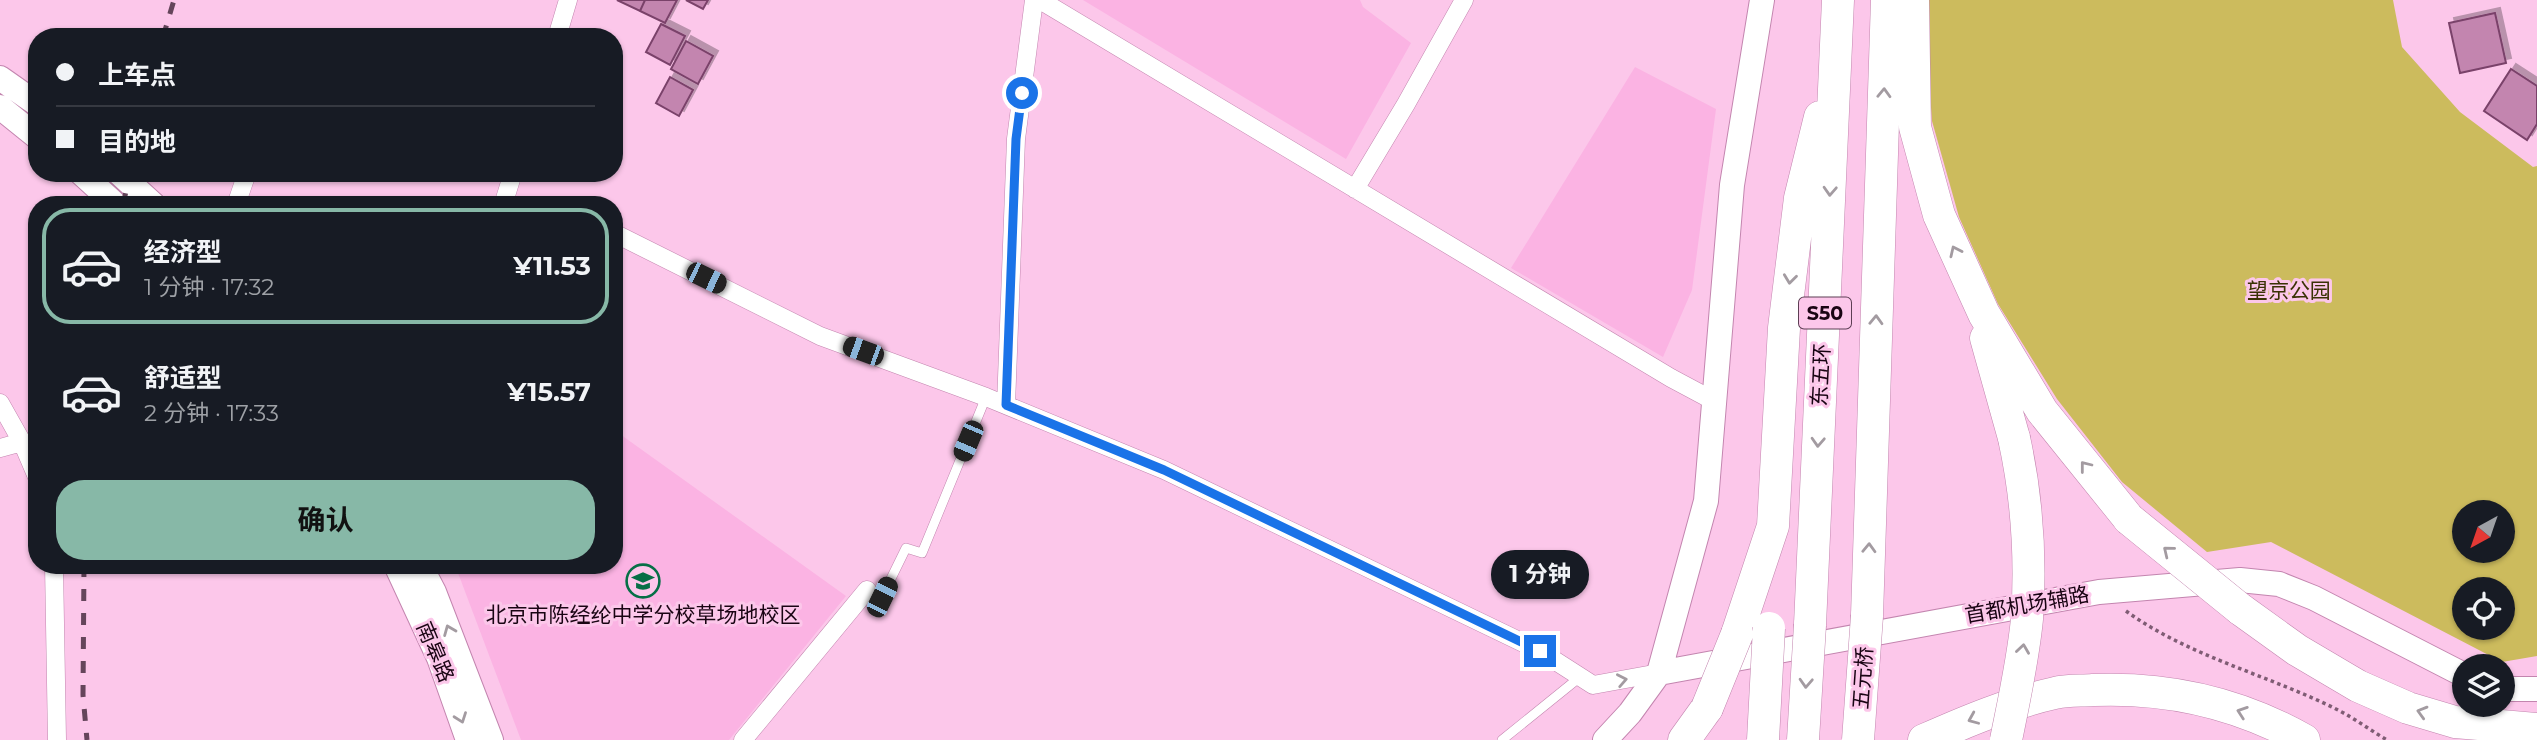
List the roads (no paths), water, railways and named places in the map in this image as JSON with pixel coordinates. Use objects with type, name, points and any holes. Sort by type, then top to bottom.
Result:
[{"type":"highway","name":"东五环","points":[[1803,740],[1838,0]]},
{"type":"highway","name":"五元桥","points":[[1858,740],[1867,616],[1887,0]]},
{"type":"highway","points":[[1913,0],[1915,127],[1939,215],[1984,314],[2042,411],[2129,519],[2240,609],[2297,650],[2358,686],[2408,708],[2455,722],[2536,730]]},
{"type":"highway","points":[[1763,740],[1784,328],[1800,198],[1837,44]]},
{"type":"highway","points":[[1971,285],[2014,438],[2024,484],[2028,553],[2027,618],[2006,740]]},
{"type":"highway","points":[[1684,740],[1707,708],[1737,635],[1773,526]]},
{"type":"highway","points":[[1924,740],[1985,714],[2058,692],[2127,689],[2203,698],[2273,722],[2304,740]]},
{"type":"street","points":[[560,28],[568,0]]},
{"type":"street","points":[[1006,405],[1016,139],[1034,0]]},
{"type":"street","points":[[1040,0],[1671,378],[1716,402]]},
{"type":"street","points":[[1355,189],[1464,0]]},
{"type":"street","points":[[1605,740],[1630,713],[1659,673],[1706,500],[1732,185],[1762,0]]},
{"type":"street","points":[[0,78],[28,98]]},
{"type":"street","points":[[0,107],[28,130]]},
{"type":"street","points":[[91,182],[106,196]]},
{"type":"street","points":[[128,182],[144,196]]},
{"type":"street","points":[[623,238],[820,336],[986,397],[1164,470],[1528,645],[1593,685],[1659,673]]},
{"type":"street","points":[[0,403],[28,456]]},
{"type":"street","points":[[0,448],[22,442]]},
{"type":"street","points":[[54,574],[57,740]]},
{"type":"street","name":"南皋路","points":[[400,574],[439,658],[468,740]]},
{"type":"street","name":"南皋路","points":[[424,574],[444,617],[491,740]]},
{"type":"street","name":"首都机场辅路","points":[[1659,673],[2099,592],[2240,580],[2279,584],[2314,598],[2452,669]]},
{"type":"street","points":[[743,740],[867,590]]},
{"type":"street","points":[[2515,689],[2537,689]]},
{"type":"lane","points":[[867,590],[882,597],[906,548],[922,553],[986,397]]},
{"type":"lane","points":[[1502,740],[1580,677]]},
{"type":"railway","points":[[166,28],[174,0]]},
{"type":"railway","points":[[125,196],[128,182]]},
{"type":"railway","points":[[84,574],[83,695],[87,740]]},
{"type":"place","name":"北京市陈经纶中学分校草场地校区","points":[[643,581]]},
{"type":"park label","name":"望京公园","points":[[2289,291]]}]
